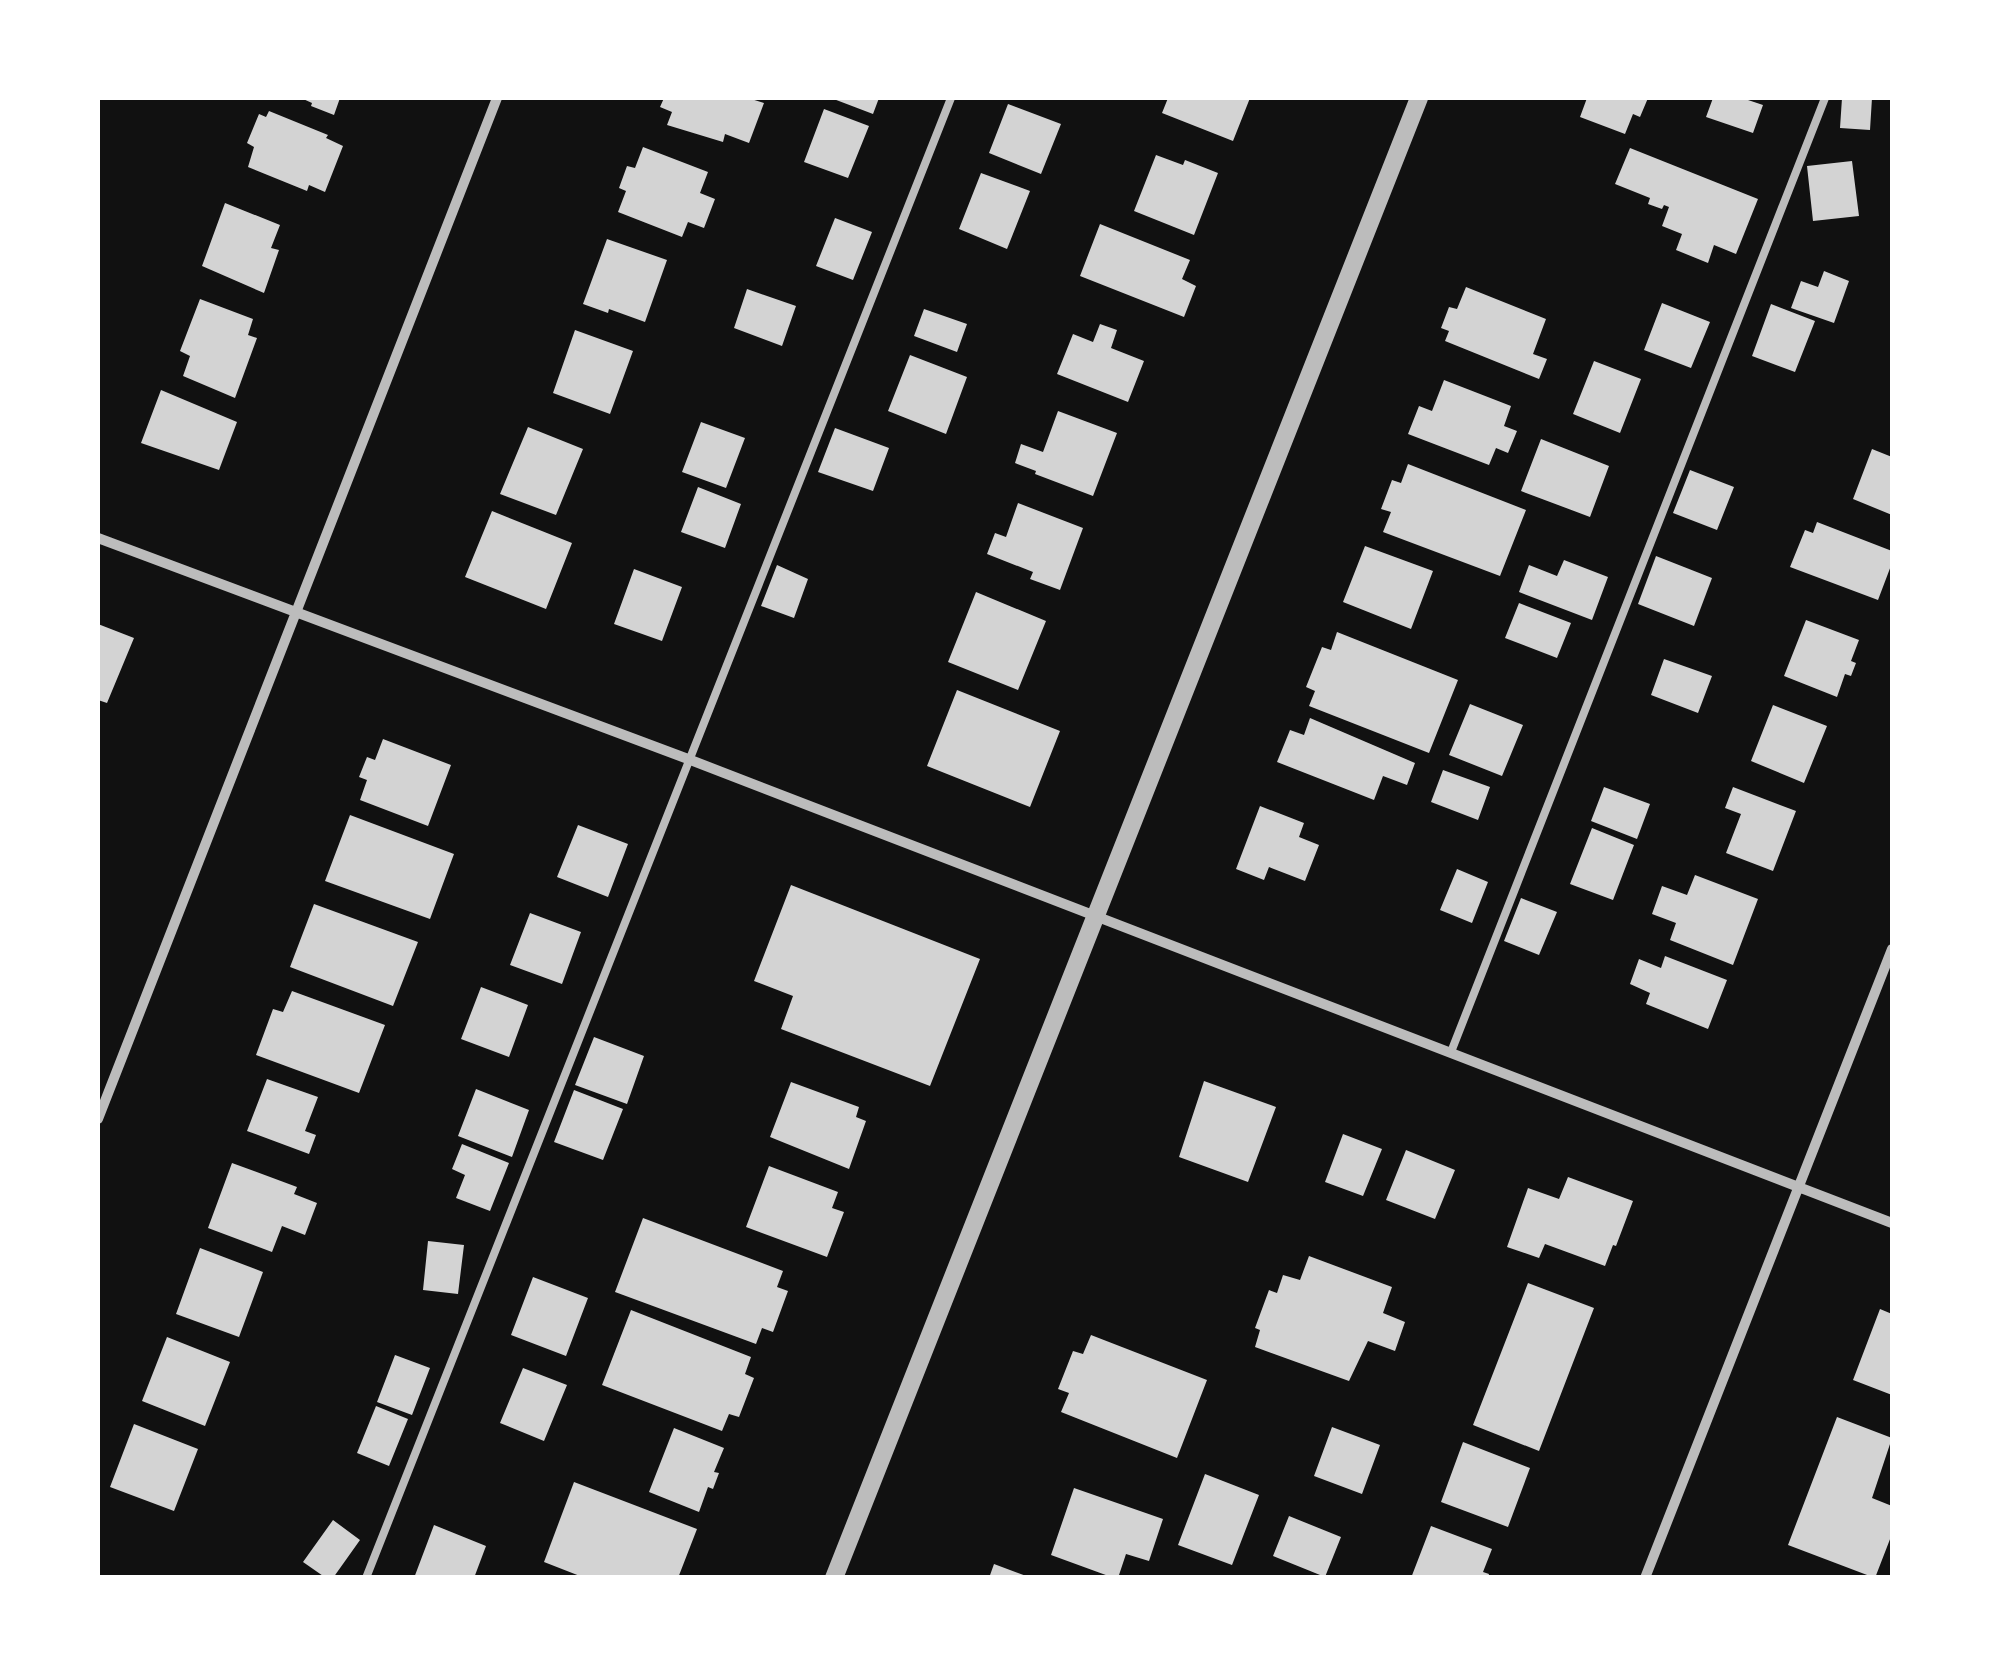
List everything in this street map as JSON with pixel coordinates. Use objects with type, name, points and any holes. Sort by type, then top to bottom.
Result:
[{"type":"street","points":[[98,1119],[497,98]]},
{"type":"street","points":[[834,1578],[1419,98]]},
{"type":"street","points":[[98,538],[688,759],[1892,1223]]},
{"type":"street","points":[[1645,1578],[1892,949]]},
{"type":"lane","points":[[366,1578],[951,98]]},
{"type":"lane","points":[[1450,1052],[1825,98]]},
{"type":"building","points":[[301,98],[340,98],[334,115]]},
{"type":"building","points":[[664,98],[748,98],[764,103],[749,143],[725,134],[723,142],[667,125],[672,112],[660,107]]},
{"type":"building","points":[[831,98],[879,98],[873,114]]},
{"type":"building","points":[[1168,98],[1250,98],[1233,141],[1162,113]]},
{"type":"building","points":[[1587,98],[1648,98],[1640,117],[1633,114],[1625,134],[1580,117]]},
{"type":"building","points":[[1713,98],[1742,98],[1763,105],[1753,133],[1706,117]]},
{"type":"building","points":[[1842,98],[1872,98],[1870,130],[1840,128]]},
{"type":"building","points":[[1008,104],[1061,124],[1041,174],[989,153]]},
{"type":"building","points":[[824,109],[869,126],[848,178],[804,162]]},
{"type":"building","points":[[269,111],[328,135],[326,138],[343,146],[325,192],[309,185],[307,191],[248,167],[254,147],[247,143],[259,114],[266,117]]},
{"type":"building","points":[[643,147],[708,172],[700,193],[715,199],[704,228],[688,222],[682,237],[618,212],[626,191],[619,188],[627,166],[635,168]]},
{"type":"building","points":[[1630,148],[1758,199],[1736,254],[1714,245],[1708,263],[1676,250],[1682,234],[1662,226],[1669,207],[1648,204],[1650,198],[1615,184]]},
{"type":"building","points":[[1156,155],[1183,165],[1185,160],[1218,173],[1194,235],[1134,211]]},
{"type":"building","points":[[1852,161],[1859,216],[1813,221],[1807,166]]},
{"type":"building","points":[[981,173],[1030,191],[1007,249],[959,229]]},
{"type":"building","points":[[225,203],[280,225],[271,248],[279,250],[264,293],[202,266]]},
{"type":"building","points":[[835,218],[872,232],[853,280],[816,266]]},
{"type":"building","points":[[1100,224],[1190,260],[1182,279],[1196,286],[1184,317],[1080,276]]},
{"type":"building","points":[[607,239],[667,260],[645,322],[583,304]]},
{"type":"building","points":[[1824,271],[1849,281],[1834,323],[1791,308],[1801,281],[1818,287]]},
{"type":"building","points":[[1466,287],[1546,319],[1533,354],[1547,359],[1539,379],[1445,341],[1449,331],[1441,328],[1449,307],[1457,309]]},
{"type":"building","points":[[747,289],[796,306],[782,346],[734,328]]},
{"type":"building","points":[[200,299],[253,319],[248,335],[257,338],[235,398],[183,376],[190,356],[180,351]]},
{"type":"building","points":[[1662,303],[1710,322],[1691,368],[1644,350]]},
{"type":"building","points":[[1771,304],[1815,321],[1795,372],[1752,356]]},
{"type":"building","points":[[924,309],[967,324],[957,352],[914,336]]},
{"type":"building","points":[[1100,324],[1117,330],[1111,348],[1144,361],[1128,402],[1057,374],[1073,334],[1093,342]]},
{"type":"building","points":[[575,330],[633,351],[610,414],[553,393]]},
{"type":"building","points":[[910,355],[967,377],[946,434],[888,411]]},
{"type":"building","points":[[1594,361],[1641,379],[1620,433],[1573,414]]},
{"type":"building","points":[[1444,380],[1511,406],[1504,426],[1517,431],[1508,453],[1496,448],[1489,465],[1408,434],[1419,406],[1432,411]]},
{"type":"building","points":[[161,390],[237,422],[219,470],[141,443]]},
{"type":"building","points":[[1058,411],[1117,433],[1093,496],[1015,463],[1021,444],[1043,452]]},
{"type":"building","points":[[701,422],[745,438],[726,488],[682,472]]},
{"type":"building","points":[[528,427],[583,449],[556,515],[500,494]]},
{"type":"building","points":[[835,428],[889,448],[873,491],[818,472]]},
{"type":"building","points":[[1541,439],[1609,466],[1590,517],[1521,491]]},
{"type":"building","points":[[1872,449],[1892,457],[1892,515],[1853,499]]},
{"type":"building","points":[[1408,464],[1526,510],[1500,576],[1383,532],[1391,512],[1381,509],[1392,480],[1401,483]]},
{"type":"building","points":[[1690,470],[1734,487],[1717,530],[1673,513]]},
{"type":"building","points":[[698,487],[741,504],[725,548],[681,532]]},
{"type":"building","points":[[1018,503],[1083,528],[1060,590],[1030,579],[1033,572],[987,554],[995,533],[1006,537]]},
{"type":"building","points":[[492,511],[572,543],[546,609],[465,577]]},
{"type":"building","points":[[1817,522],[1892,551],[1892,563],[1878,600],[1790,567],[1805,530],[1813,533]]},
{"type":"building","points":[[1365,546],[1433,571],[1411,629],[1343,602]]},
{"type":"building","points":[[1656,556],[1712,578],[1694,626],[1638,604]]},
{"type":"building","points":[[1564,560],[1608,577],[1592,620],[1519,592],[1529,565],[1557,576]]},
{"type":"building","points":[[777,565],[808,579],[794,618],[761,606]]},
{"type":"building","points":[[634,569],[682,587],[662,641],[614,624]]},
{"type":"building","points":[[976,592],[1046,621],[1018,690],[948,662]]},
{"type":"building","points":[[1519,603],[1571,623],[1557,658],[1505,638]]},
{"type":"building","points":[[1806,620],[1859,640],[1851,661],[1856,663],[1851,676],[1845,674],[1837,697],[1784,676]]},
{"type":"building","points":[[98,624],[134,638],[107,703],[98,700]]},
{"type":"building","points":[[1337,632],[1458,680],[1429,753],[1309,706],[1315,691],[1306,687],[1322,647],[1331,650]]},
{"type":"building","points":[[1664,659],[1712,676],[1698,713],[1651,695]]},
{"type":"building","points":[[957,690],[1060,731],[1030,807],[927,766]]},
{"type":"building","points":[[1470,704],[1523,725],[1502,776],[1449,755]]},
{"type":"building","points":[[1773,705],[1827,726],[1804,783],[1751,761]]},
{"type":"building","points":[[1310,718],[1415,763],[1407,785],[1383,776],[1374,800],[1277,762],[1290,730],[1304,735]]},
{"type":"building","points":[[383,739],[451,765],[428,826],[360,800],[367,780],[359,777],[367,757],[375,760]]},
{"type":"building","points":[[1443,770],[1490,787],[1478,820],[1431,802]]},
{"type":"building","points":[[1604,787],[1650,804],[1637,839],[1591,821]]},
{"type":"building","points":[[1733,787],[1796,811],[1773,871],[1726,853],[1741,814],[1725,808]]},
{"type":"building","points":[[1260,806],[1304,823],[1299,837],[1319,845],[1305,881],[1269,867],[1264,880],[1236,869]]},
{"type":"building","points":[[350,815],[454,854],[430,919],[325,881]]},
{"type":"building","points":[[578,825],[628,844],[608,897],[557,877]]},
{"type":"building","points":[[1592,828],[1634,845],[1613,900],[1570,884]]},
{"type":"building","points":[[1457,869],[1488,882],[1472,923],[1440,910]]},
{"type":"building","points":[[1695,875],[1758,899],[1733,965],[1670,940],[1676,923],[1652,914],[1662,886],[1687,895]]},
{"type":"building","points":[[791,885],[980,959],[930,1086],[781,1029],[793,996],[754,981]]},
{"type":"building","points":[[1521,898],[1557,912],[1539,955],[1504,941]]},
{"type":"building","points":[[314,904],[418,942],[393,1006],[290,967]]},
{"type":"building","points":[[530,913],[581,932],[562,984],[510,965]]},
{"type":"building","points":[[1665,956],[1727,980],[1708,1029],[1646,1004],[1650,993],[1630,984],[1639,959],[1661,968]]},
{"type":"building","points":[[481,987],[528,1005],[509,1057],[461,1039]]},
{"type":"building","points":[[292,991],[385,1025],[359,1093],[256,1055],[273,1009],[283,1012]]},
{"type":"building","points":[[594,1037],[644,1056],[627,1104],[575,1085]]},
{"type":"building","points":[[267,1079],[318,1097],[305,1131],[316,1135],[309,1154],[247,1131]]},
{"type":"building","points":[[1204,1081],[1276,1107],[1248,1182],[1179,1157]]},
{"type":"building","points":[[791,1082],[859,1107],[856,1117],[866,1121],[849,1169],[770,1137]]},
{"type":"building","points":[[476,1089],[529,1110],[512,1157],[458,1136]]},
{"type":"building","points":[[574,1090],[623,1109],[603,1160],[554,1142]]},
{"type":"building","points":[[1343,1134],[1382,1149],[1363,1196],[1325,1182]]},
{"type":"building","points":[[462,1144],[509,1163],[490,1211],[456,1198],[465,1175],[452,1169]]},
{"type":"building","points":[[1406,1150],[1455,1170],[1435,1219],[1386,1200]]},
{"type":"building","points":[[232,1163],[297,1187],[294,1194],[317,1203],[305,1235],[282,1226],[272,1252],[208,1228]]},
{"type":"building","points":[[769,1166],[838,1192],[832,1208],[844,1212],[827,1257],[746,1227]]},
{"type":"building","points":[[1568,1177],[1633,1201],[1605,1266],[1545,1244],[1539,1258],[1507,1247],[1528,1188],[1559,1199]]},
{"type":"building","points":[[643,1218],[783,1271],[777,1287],[788,1291],[773,1332],[762,1328],[756,1344],[615,1292]]},
{"type":"building","points":[[428,1241],[464,1245],[458,1294],[423,1290]]},
{"type":"building","points":[[200,1248],[263,1272],[239,1337],[176,1314]]},
{"type":"building","points":[[1309,1256],[1392,1287],[1383,1313],[1405,1322],[1395,1351],[1368,1341],[1349,1381],[1255,1347],[1260,1330],[1255,1328],[1269,1290],[1277,1293],[1283,1275],[1300,1280]]},
{"type":"building","points":[[533,1277],[588,1298],[566,1356],[511,1335]]},
{"type":"building","points":[[1528,1283],[1594,1308],[1539,1451],[1473,1425]]},
{"type":"building","points":[[1880,1309],[1892,1314],[1892,1395],[1853,1380]]},
{"type":"building","points":[[631,1310],[751,1357],[745,1374],[754,1378],[739,1417],[729,1414],[722,1431],[602,1385]]},
{"type":"building","points":[[1091,1335],[1207,1380],[1177,1458],[1061,1412],[1069,1393],[1058,1389],[1073,1351],[1083,1354]]},
{"type":"building","points":[[167,1337],[230,1362],[205,1426],[142,1401]]},
{"type":"building","points":[[395,1355],[430,1368],[412,1415],[377,1402]]},
{"type":"building","points":[[523,1368],[567,1385],[544,1441],[500,1423]]},
{"type":"building","points":[[376,1406],[408,1419],[389,1466],[357,1453]]},
{"type":"building","points":[[1837,1417],[1892,1438],[1872,1498],[1892,1506],[1892,1534],[1875,1578],[1788,1545]]},
{"type":"building","points":[[134,1424],[198,1449],[174,1511],[110,1487]]},
{"type":"building","points":[[1332,1427],[1380,1445],[1362,1494],[1314,1476]]},
{"type":"building","points":[[674,1428],[724,1448],[714,1472],[719,1473],[713,1489],[708,1487],[699,1512],[649,1492]]},
{"type":"building","points":[[1463,1442],[1530,1468],[1508,1527],[1441,1502]]},
{"type":"building","points":[[1205,1474],[1259,1495],[1232,1565],[1178,1545]]},
{"type":"building","points":[[574,1482],[697,1529],[678,1578],[585,1578],[544,1562]]},
{"type":"building","points":[[1074,1488],[1163,1519],[1149,1561],[1126,1554],[1118,1578],[1114,1578],[1051,1555]]},
{"type":"building","points":[[1289,1516],[1341,1537],[1325,1577],[1273,1556]]},
{"type":"building","points":[[333,1520],[360,1540],[333,1578],[326,1578],[303,1562]]},
{"type":"building","points":[[434,1525],[486,1546],[474,1578],[414,1578]]},
{"type":"building","points":[[1431,1526],[1492,1549],[1483,1572],[1489,1574],[1488,1578],[1411,1578]]},
{"type":"building","points":[[994,1564],[1029,1577],[1029,1578],[989,1578]]}]
